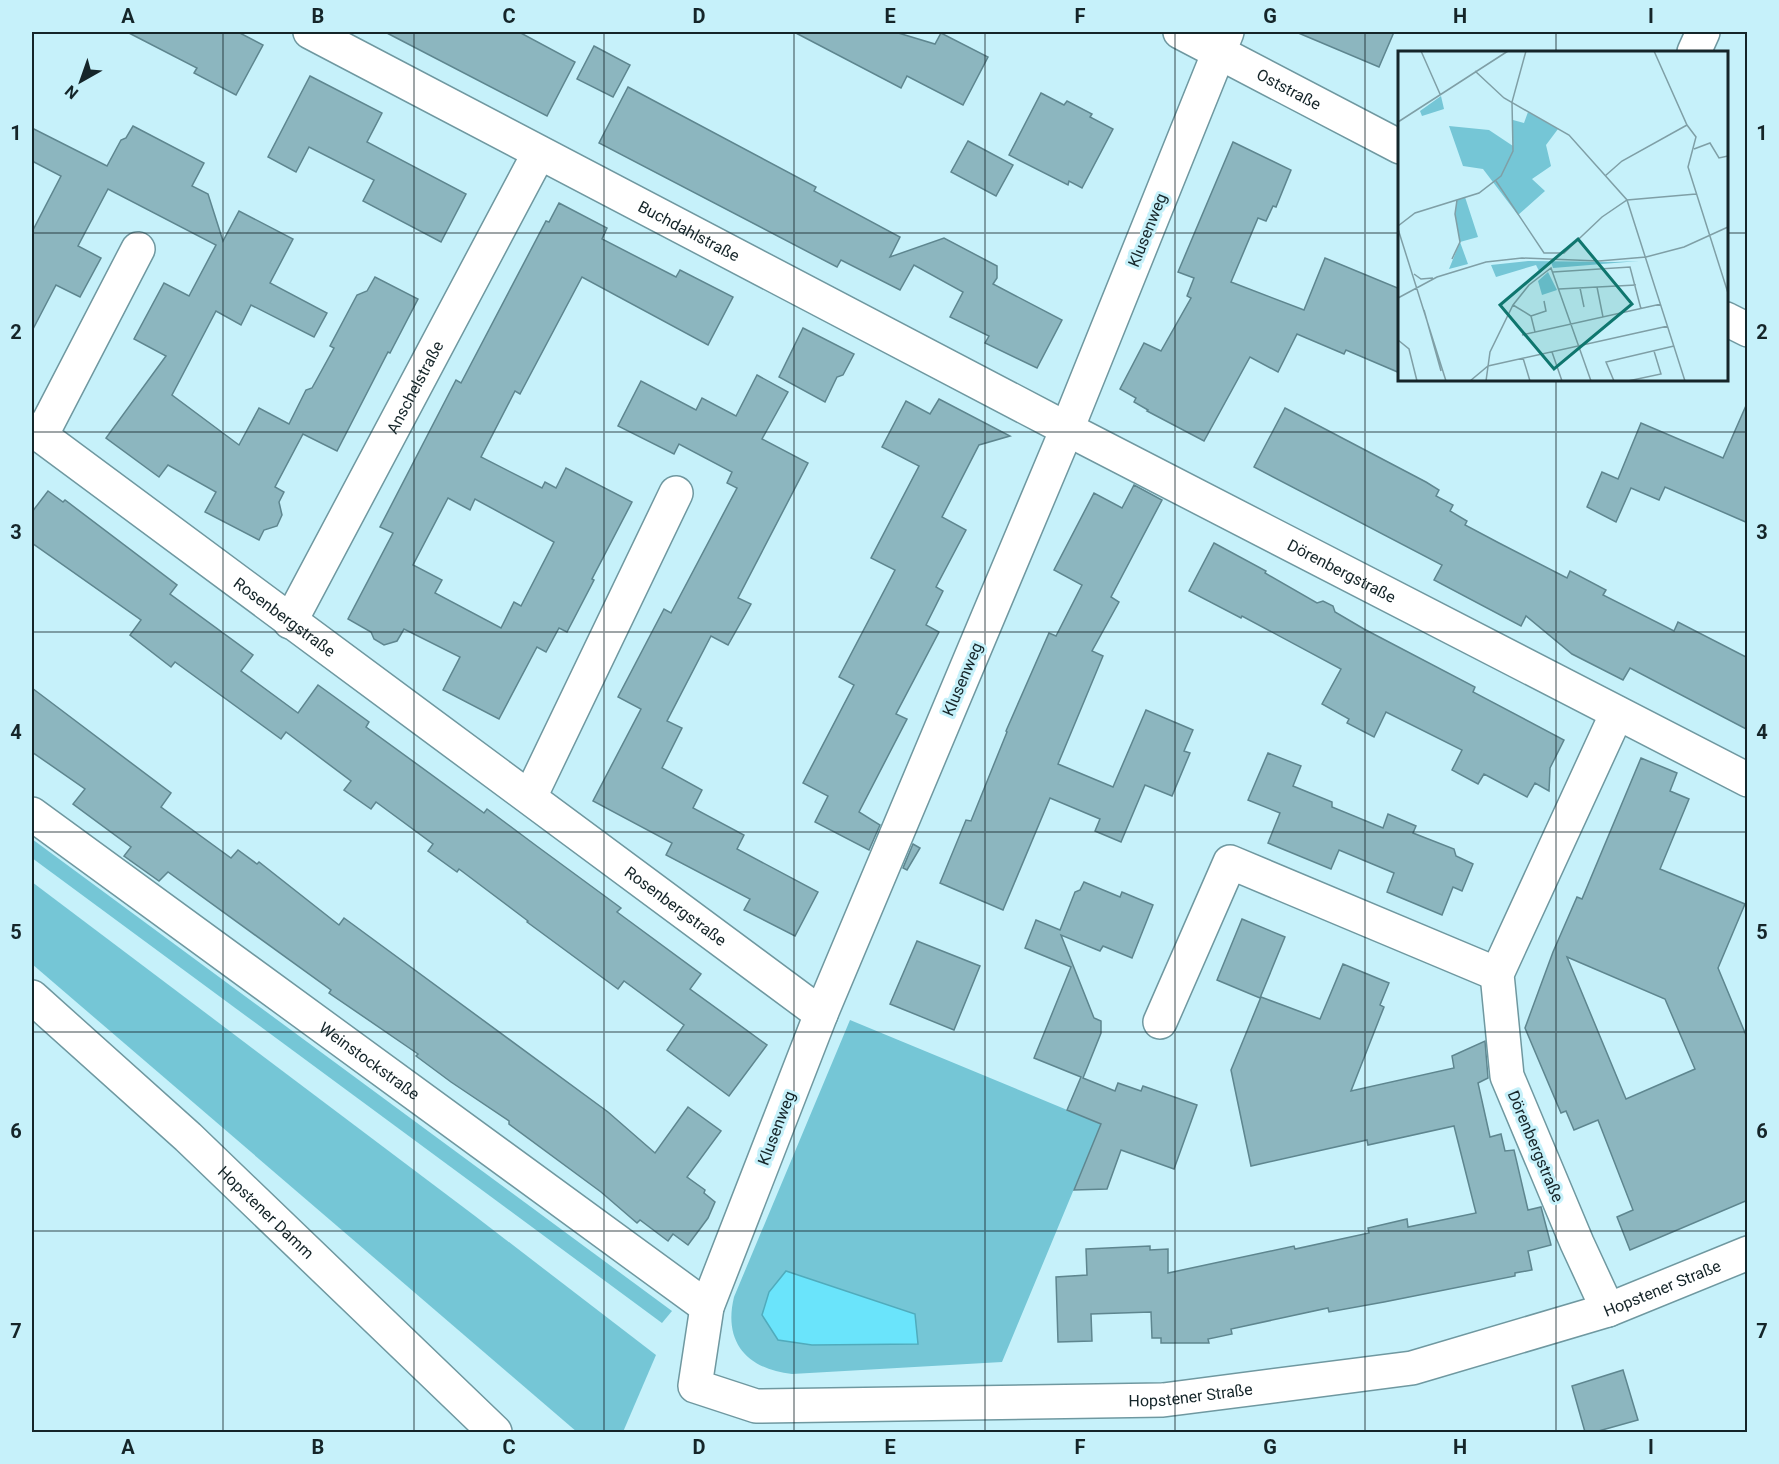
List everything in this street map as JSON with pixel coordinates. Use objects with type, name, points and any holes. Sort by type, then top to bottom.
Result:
[{"type":"street","name":"Buchdahlstraße","points":[[310,32],[1067,429]]},
{"type":"street","name":"Oststraße","points":[[1180,32],[1223,42],[1398,146]]},
{"type":"street","points":[[1694,51],[1703,32]]},
{"type":"street","name":"Klusenweg","points":[[707,1307],[820,1014],[1067,429],[1223,42]]},
{"type":"street","name":"Anschelstraße","points":[[290,622],[539,153]]},
{"type":"street","name":"Rosenbergstraße","points":[[138,249],[36,433],[290,622],[530,796],[820,1014]]},
{"type":"street","points":[[1728,320],[1748,330]]},
{"type":"street","name":"Dörenbergstraße","points":[[1067,429],[1748,780]]},
{"type":"street","points":[[530,796],[676,493]]},
{"type":"street","points":[[1160,1022],[1230,862],[1497,974],[1617,714]]},
{"type":"street","name":"Weinstockstraße","points":[[32,814],[707,1307]]},
{"type":"street","name":"Dörenbergstraße","points":[[1497,974],[1507,1076],[1576,1243],[1608,1310]]},
{"type":"street","name":"Hopstener Damm","points":[[32,997],[188,1137],[495,1432]]},
{"type":"street","name":"Hopstener Straße","points":[[707,1307],[694,1386],[756,1406],[1163,1400],[1412,1368],[1608,1310],[1748,1253]]},
{"type":"shaded area","points":[[32,839],[672,1311],[662,1323],[32,858]]},
{"type":"shaded area","points":[[32,882],[656,1355],[623,1432],[577,1432],[32,964]]},
{"type":"shaded area","points":[[850,1020],[1101,1124],[1002,1362],[792,1374],[776,1371],[751,1359],[736,1340],[731,1313],[734,1297]],"holes":[[[763,1315],[918,1343],[812,1345],[778,1340]]]},
{"type":"shaded area","points":[[786,1271],[915,1314],[918,1344],[812,1345],[778,1340],[762,1315],[769,1292]]},
{"type":"building","points":[[127,32],[238,32],[263,45],[236,95],[194,73],[197,68]]},
{"type":"building","points":[[385,32],[519,32],[575,62],[547,116]]},
{"type":"building","points":[[794,32],[895,32],[935,44],[941,33],[988,57],[963,105],[907,76],[901,88]]},
{"type":"building","points":[[1296,32],[1394,32],[1379,67]]},
{"type":"building","points":[[594,46],[630,65],[613,97],[577,79]]},
{"type":"building","points":[[310,76],[382,113],[367,142],[466,194],[441,242],[363,201],[374,180],[309,147],[296,172],[268,157]]},
{"type":"building","points":[[628,87],[816,187],[814,191],[900,237],[890,257],[944,238],[997,266],[997,278],[993,284],[1062,320],[1037,368],[985,343],[989,336],[950,317],[963,292],[914,265],[900,290],[841,260],[837,267],[599,143]]},
{"type":"building","points":[[1041,93],[1064,105],[1067,101],[1092,114],[1090,117],[1113,129],[1082,188],[1069,181],[1068,185],[1009,155]]},
{"type":"building","points":[[133,126],[204,163],[192,186],[208,194],[223,241],[239,211],[293,239],[270,283],[327,313],[314,337],[251,305],[241,325],[216,311],[172,395],[239,445],[259,408],[289,424],[306,390],[312,388],[334,348],[330,346],[357,295],[367,291],[375,277],[418,299],[337,451],[303,434],[275,487],[284,492],[279,502],[282,515],[277,526],[264,530],[259,540],[205,512],[216,492],[168,465],[159,477],[106,438],[166,356],[134,339],[164,283],[189,296],[216,245],[108,189],[78,246],[101,258],[80,297],[56,285],[32,331],[32,232],[61,176],[32,161],[32,128],[107,166],[121,140],[126,138]]},
{"type":"building","points":[[968,141],[1013,165],[996,196],[951,172]]},
{"type":"building","points":[[1233,142],[1291,170],[1276,207],[1273,206],[1266,221],[1258,218],[1231,282],[1304,310],[1325,258],[1398,288],[1398,372],[1346,350],[1344,354],[1297,334],[1278,372],[1250,357],[1204,441],[1147,411],[1134,402],[1136,398],[1120,389],[1144,343],[1161,351],[1191,298],[1187,296],[1194,278],[1178,272]]},
{"type":"building","points":[[559,203],[607,228],[602,239],[676,277],[680,270],[733,297],[708,345],[582,277],[520,394],[515,391],[481,457],[542,488],[545,482],[556,488],[566,468],[632,502],[567,632],[559,628],[546,652],[537,647],[499,719],[443,690],[460,657],[404,629],[397,641],[384,645],[374,639],[371,632],[348,619],[393,533],[380,527],[456,380],[461,383],[546,221],[549,222]],"holes":[[[448,498],[470,510],[475,499],[554,542],[521,606],[514,602],[501,628],[435,593],[442,580],[413,565]]]},
{"type":"building","points":[[803,328],[854,354],[843,375],[837,377],[825,402],[779,377]]},
{"type":"building","points":[[757,375],[788,392],[762,439],[808,463],[738,598],[751,604],[728,645],[711,636],[667,721],[682,728],[662,768],[702,790],[693,808],[744,835],[737,849],[818,892],[795,936],[744,910],[750,899],[666,855],[672,843],[593,801],[641,709],[618,697],[664,609],[671,613],[737,488],[727,483],[732,472],[679,444],[674,454],[618,426],[641,381],[696,410],[702,398],[736,416]]},
{"type":"building","points":[[939,399],[1010,436],[979,445],[942,517],[966,530],[936,587],[943,591],[926,625],[939,632],[896,714],[907,719],[859,812],[880,825],[869,850],[815,822],[828,796],[803,783],[854,685],[839,677],[895,570],[871,558],[919,466],[882,447],[906,401],[930,414]]},
{"type":"building","points":[[1748,401],[1748,523],[1665,487],[1659,500],[1631,488],[1616,522],[1587,507],[1602,472],[1618,479],[1641,423],[1723,458]]},
{"type":"building","points":[[1285,408],[1439,490],[1436,496],[1453,505],[1450,511],[1467,521],[1465,525],[1567,578],[1570,571],[1606,590],[1603,595],[1674,631],[1678,622],[1748,658],[1748,730],[1630,668],[1623,680],[1572,654],[1526,616],[1521,626],[1434,580],[1442,565],[1254,467]]},
{"type":"building","points":[[1134,485],[1162,500],[1111,597],[1119,602],[1092,651],[1103,656],[1058,764],[1113,787],[1146,710],[1193,730],[1184,751],[1190,753],[1172,796],[1145,785],[1121,842],[1095,831],[1100,819],[1050,798],[1003,910],[940,883],[966,820],[971,821],[1006,731],[1049,633],[1056,636],[1082,585],[1054,570],[1094,493],[1122,508]]},
{"type":"building","points":[[48,491],[63,502],[65,500],[177,585],[170,594],[253,655],[241,671],[298,713],[318,685],[369,722],[366,727],[484,813],[487,809],[621,908],[617,912],[701,974],[690,989],[767,1045],[729,1096],[667,1050],[684,1025],[624,981],[618,989],[459,869],[457,872],[428,851],[433,844],[376,802],[371,809],[344,790],[351,781],[286,732],[281,739],[175,662],[171,667],[130,635],[141,620],[32,543],[32,512]]},
{"type":"building","points":[[1214,543],[1266,571],[1265,573],[1317,603],[1323,601],[1333,606],[1335,612],[1364,629],[1475,687],[1473,692],[1564,740],[1550,768],[1549,791],[1535,783],[1527,797],[1484,774],[1478,784],[1452,770],[1462,750],[1386,712],[1374,737],[1347,723],[1349,719],[1322,704],[1341,669],[1242,616],[1241,618],[1189,591]]},
{"type":"building","points":[[32,688],[171,793],[161,807],[231,858],[238,850],[257,864],[259,862],[339,925],[344,918],[608,1112],[655,1153],[688,1107],[721,1131],[687,1177],[705,1190],[704,1193],[715,1202],[708,1218],[688,1245],[673,1234],[668,1241],[640,1220],[637,1223],[601,1192],[509,1124],[509,1121],[451,1082],[416,1056],[418,1054],[329,993],[331,990],[168,872],[159,881],[124,856],[131,847],[73,804],[85,789],[32,752]]},
{"type":"building","points":[[1268,753],[1301,766],[1293,786],[1332,802],[1332,807],[1383,828],[1388,814],[1416,826],[1413,833],[1454,849],[1456,856],[1473,864],[1462,891],[1453,887],[1442,915],[1387,892],[1394,873],[1339,850],[1331,869],[1268,843],[1280,813],[1248,800]]},
{"type":"building","points":[[1641,758],[1677,773],[1670,791],[1689,799],[1660,869],[1745,904],[1718,968],[1748,1040],[1748,1200],[1630,1250],[1617,1217],[1633,1210],[1598,1120],[1574,1130],[1566,1111],[1561,1113],[1525,1028],[1553,952],[1577,897],[1582,899]],"holes":[[[1567,957],[1665,999],[1695,1069],[1626,1099]]]},
{"type":"building","points":[[913,844],[920,848],[907,870],[903,868]]},
{"type":"building","points":[[1084,882],[1120,897],[1122,892],[1153,905],[1132,958],[1103,946],[1100,951],[1061,935],[1094,1018],[1101,1021],[1101,1033],[1083,1078],[1115,1091],[1118,1083],[1141,1091],[1143,1086],[1197,1105],[1174,1169],[1121,1150],[1107,1189],[1074,1190],[1101,1124],[1067,1110],[1081,1077],[1034,1058],[1071,967],[1025,948],[1036,920],[1060,930],[1075,892],[1080,890]]},
{"type":"building","points":[[1242,919],[1285,937],[1260,998],[1217,980]]},
{"type":"building","points":[[917,941],[980,966],[954,1030],[890,1004]]},
{"type":"building","points":[[1343,964],[1389,983],[1380,1005],[1384,1007],[1351,1091],[1454,1068],[1452,1056],[1485,1041],[1488,1078],[1478,1083],[1490,1137],[1501,1134],[1505,1151],[1514,1150],[1528,1210],[1541,1207],[1551,1245],[1528,1251],[1532,1270],[1515,1273],[1515,1276],[1329,1312],[1328,1308],[1231,1329],[1232,1334],[1208,1339],[1209,1343],[1161,1343],[1161,1338],[1152,1338],[1151,1312],[1091,1314],[1092,1341],[1058,1342],[1056,1277],[1087,1275],[1086,1249],[1150,1246],[1150,1250],[1168,1249],[1168,1273],[1294,1246],[1295,1249],[1369,1233],[1368,1228],[1407,1219],[1408,1227],[1476,1213],[1454,1126],[1368,1145],[1367,1140],[1251,1166],[1231,1070],[1261,997],[1320,1019]]},
{"type":"building","points":[[1623,1370],[1638,1420],[1595,1432],[1585,1432],[1572,1386]]}]
